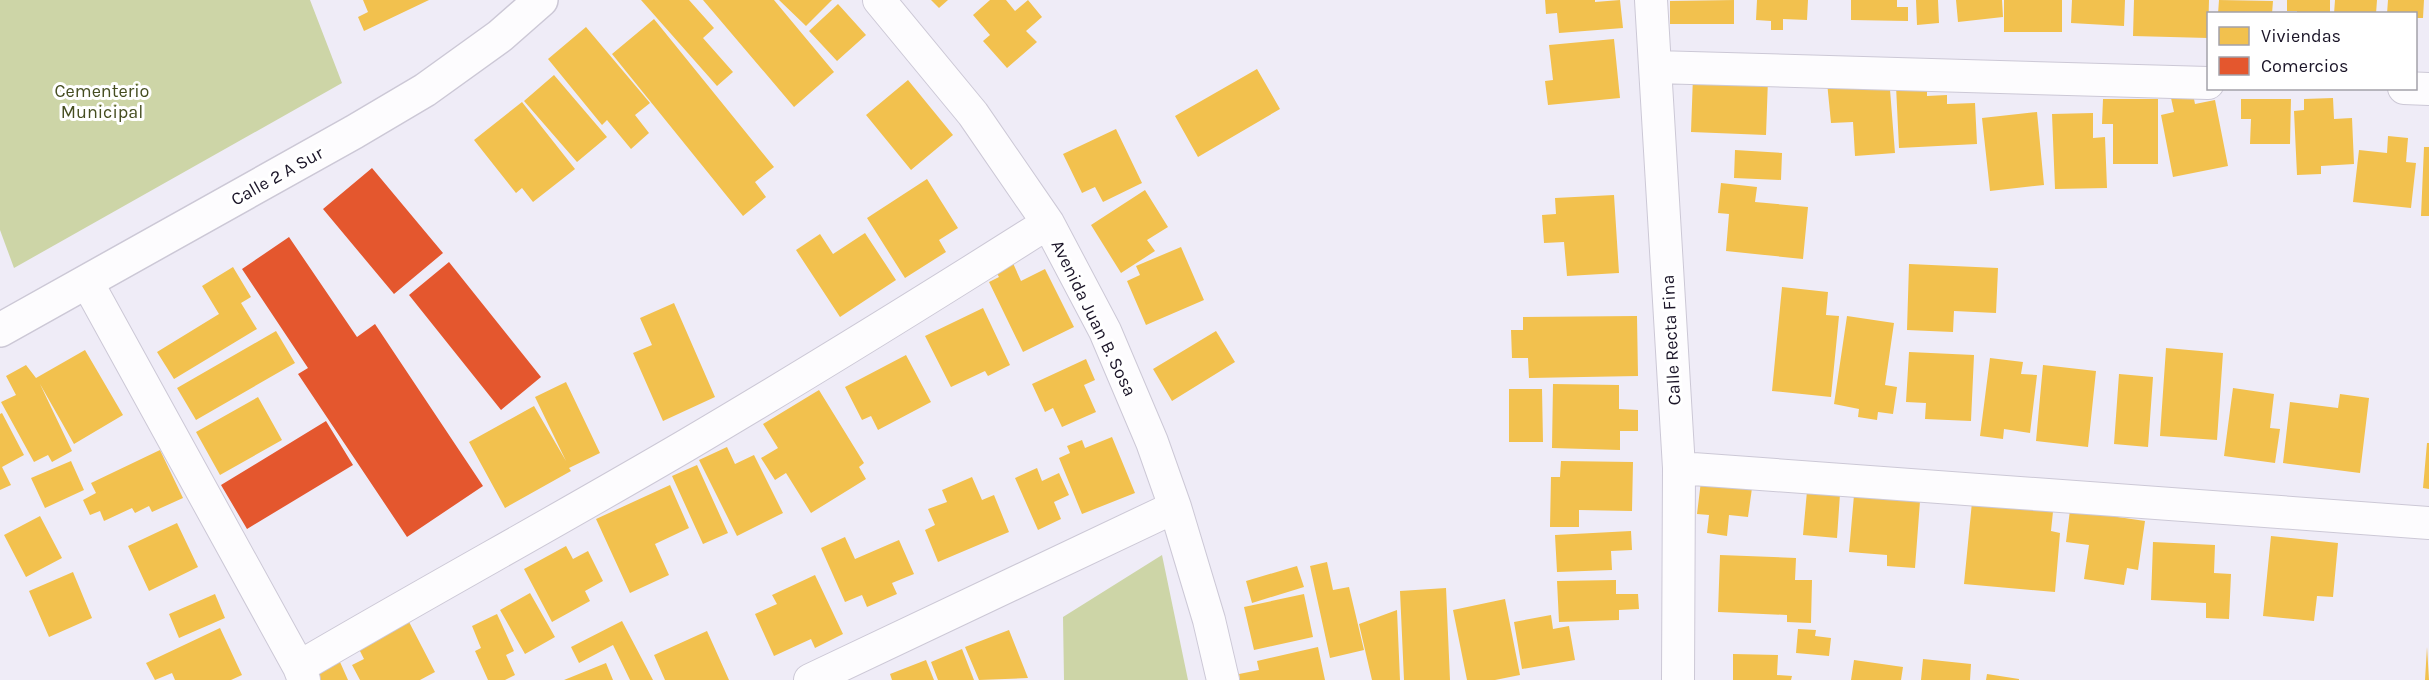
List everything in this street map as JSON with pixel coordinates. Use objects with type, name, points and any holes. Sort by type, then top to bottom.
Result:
[{"type":"main road","name":"Calle 2 A Sur","points":[[1,327],[87,282],[426,90],[500,36],[541,0]]},
{"type":"street","name":"Avenida Juan B. Sosa","points":[[879,0],[973,114],[1048,223],[1105,331],[1152,442],[1175,507],[1209,620],[1223,680]]},
{"type":"street","name":"Calle Recta Fina","points":[[1651,0],[1679,468],[1678,680]]},
{"type":"street","points":[[1655,67],[2207,83]]},
{"type":"street","points":[[87,282],[301,674],[467,569],[684,446],[920,305],[1048,223]]},
{"type":"street","points":[[1679,468],[2429,523]]},
{"type":"street","points":[[810,680],[1175,507]]},
{"type":"green space","name":"Cementerio Municipal","points":[[0,0],[310,0],[342,83],[14,268],[0,230]]},
{"type":"green space","points":[[1162,555],[1188,680],[1064,680],[1063,617]]},
{"type":"building: Viviendas","points":[[363,0],[429,0],[364,31],[358,17],[368,12]]},
{"type":"building: Viviendas","points":[[641,0],[689,0],[714,28],[703,38],[733,72],[717,86]]},
{"type":"building: Viviendas","points":[[703,0],[774,0],[834,72],[794,107]]},
{"type":"building: Viviendas","points":[[779,0],[832,0],[806,26]]},
{"type":"building: Viviendas","points":[[931,0],[948,0],[939,8]]},
{"type":"building: Viviendas","points":[[990,0],[1006,0],[1015,11],[1028,0],[1042,17],[1026,31],[1037,42],[1007,68],[983,41],[990,35],[973,15]]},
{"type":"building: Viviendas","points":[[1545,0],[1595,0],[1595,2],[1620,0],[1623,28],[1559,33],[1557,13],[1546,14]]},
{"type":"building: Viviendas","points":[[1734,0],[1734,24],[1670,24],[1670,1]]},
{"type":"building: Viviendas","points":[[1757,0],[1808,0],[1807,20],[1783,19],[1783,30],[1771,30],[1771,21],[1756,20]]},
{"type":"building: Viviendas","points":[[1851,0],[1897,0],[1897,7],[1908,7],[1908,21],[1851,20]]},
{"type":"building: Viviendas","points":[[1916,0],[1938,0],[1939,23],[1917,25]]},
{"type":"building: Viviendas","points":[[1956,0],[2002,0],[2003,17],[1958,22]]},
{"type":"building: Viviendas","points":[[2004,0],[2062,0],[2062,32],[2004,32]]},
{"type":"building: Viviendas","points":[[2072,0],[2125,0],[2124,26],[2071,23]]},
{"type":"building: Viviendas","points":[[2134,0],[2209,0],[2207,38],[2133,36]]},
{"type":"building: Viviendas","points":[[2219,0],[2273,1],[2272,12],[2218,12]]},
{"type":"building: Viviendas","points":[[2287,0],[2330,0],[2330,12],[2287,11]]},
{"type":"building: Viviendas","points":[[2335,0],[2377,0],[2376,12],[2334,12]]},
{"type":"building: Viviendas","points":[[2388,0],[2424,0],[2423,18],[2417,18],[2417,12],[2387,12]]},
{"type":"building: Viviendas","points":[[838,4],[866,35],[837,61],[809,31]]},
{"type":"building: Viviendas","points":[[654,19],[774,167],[755,182],[766,197],[743,216],[612,54]]},
{"type":"building: Viviendas","points":[[586,27],[650,103],[635,115],[649,133],[631,149],[607,120],[602,125],[548,59]]},
{"type":"building: Viviendas","points":[[1614,39],[1620,98],[1548,105],[1545,81],[1553,80],[1549,45]]},
{"type":"building: Viviendas","points":[[1257,69],[1280,109],[1198,157],[1175,116]]},
{"type":"building: Viviendas","points":[[554,75],[607,137],[577,162],[524,101]]},
{"type":"building: Viviendas","points":[[1693,76],[1768,79],[1766,135],[1691,132]]},
{"type":"building: Viviendas","points":[[1889,77],[1895,153],[1855,156],[1853,122],[1831,123],[1827,82]]},
{"type":"building: Viviendas","points":[[908,80],[953,135],[911,170],[866,115]]},
{"type":"building: Viviendas","points":[[1927,84],[1927,96],[1947,95],[1947,104],[1975,103],[1977,144],[1899,148],[1896,86]]},
{"type":"building: Viviendas","points":[[2193,94],[2195,104],[2215,100],[2228,166],[2173,177],[2161,115],[2174,112],[2171,98]]},
{"type":"building: Viviendas","points":[[2333,98],[2334,119],[2352,118],[2354,164],[2321,166],[2321,174],[2297,175],[2294,111],[2304,110],[2304,99]]},
{"type":"building: Viviendas","points":[[2103,99],[2158,99],[2158,164],[2113,164],[2113,124],[2102,124]]},
{"type":"building: Viviendas","points":[[2241,99],[2291,99],[2290,144],[2250,144],[2251,119],[2241,119]]},
{"type":"building: Viviendas","points":[[522,102],[575,169],[533,202],[522,188],[516,193],[474,140]]},
{"type":"building: Viviendas","points":[[2037,112],[2044,185],[1990,191],[1982,118]]},
{"type":"building: Viviendas","points":[[2093,113],[2093,138],[2105,137],[2107,188],[2055,189],[2052,114]]},
{"type":"building: Viviendas","points":[[1116,129],[1142,183],[1103,202],[1095,187],[1082,193],[1063,154]]},
{"type":"building: Viviendas","points":[[2388,136],[2408,138],[2406,162],[2416,163],[2411,208],[2353,202],[2359,150],[2387,153]]},
{"type":"building: Viviendas","points":[[2424,147],[2429,147],[2429,216],[2421,216]]},
{"type":"building: Viviendas","points":[[1735,150],[1782,153],[1781,180],[1734,178]]},
{"type":"building: Viviendas","points":[[927,179],[958,228],[939,240],[946,252],[905,278],[867,218]]},
{"type":"building: Viviendas","points":[[1721,183],[1757,187],[1755,202],[1808,207],[1803,259],[1726,251],[1729,214],[1718,213]]},
{"type":"building: Viviendas","points":[[1145,190],[1168,227],[1147,240],[1155,251],[1121,273],[1091,225]]},
{"type":"building: Viviendas","points":[[1614,195],[1619,273],[1567,276],[1564,242],[1544,243],[1542,215],[1556,214],[1555,198]]},
{"type":"building: Viviendas","points":[[865,233],[896,280],[840,317],[796,250],[820,234],[833,254]]},
{"type":"building: Viviendas","points":[[1181,247],[1204,300],[1146,325],[1127,281],[1140,275],[1136,266]]},
{"type":"building: Viviendas","points":[[1012,261],[1021,281],[1045,269],[1074,327],[1023,352],[989,282],[999,277],[995,270]]},
{"type":"building: Viviendas","points":[[1909,264],[1998,268],[1996,313],[1954,311],[1953,332],[1907,330]]},
{"type":"building: Viviendas","points":[[233,267],[251,297],[241,303],[257,329],[174,379],[157,352],[219,314],[202,286]]},
{"type":"building: Viviendas","points":[[1782,287],[1828,292],[1826,315],[1839,316],[1831,397],[1772,391]]},
{"type":"building: Viviendas","points":[[674,303],[715,397],[663,421],[633,353],[652,345],[640,318]]},
{"type":"building: Viviendas","points":[[983,308],[1010,365],[988,376],[985,371],[951,387],[925,336]]},
{"type":"building: Viviendas","points":[[1637,316],[1638,376],[1529,378],[1528,358],[1512,358],[1511,330],[1523,330],[1523,317]]},
{"type":"building: Viviendas","points":[[1847,316],[1894,323],[1885,385],[1897,387],[1893,414],[1878,412],[1877,420],[1858,417],[1859,409],[1834,404]]},
{"type":"building: Viviendas","points":[[276,331],[295,363],[196,420],[177,388]]},
{"type":"building: Viviendas","points":[[1216,331],[1235,362],[1172,401],[1153,369]]},
{"type":"building: Viviendas","points":[[2166,348],[2223,353],[2217,440],[2160,436]]},
{"type":"building: Viviendas","points":[[85,350],[123,415],[74,444],[40,384],[72,451],[52,462],[48,455],[34,462],[1,402],[16,395],[6,376],[26,365],[36,378]]},
{"type":"building: Viviendas","points":[[1909,352],[1974,355],[1971,421],[1925,419],[1926,403],[1906,402]]},
{"type":"building: Viviendas","points":[[906,355],[931,402],[878,430],[871,416],[862,420],[845,387]]},
{"type":"building: Viviendas","points":[[1990,358],[2023,362],[2021,374],[2037,375],[2030,433],[2004,429],[2003,439],[1980,436]]},
{"type":"building: Viviendas","points":[[1086,359],[1095,380],[1084,385],[1096,412],[1062,427],[1053,408],[1045,412],[1032,384]]},
{"type":"building: Viviendas","points":[[2043,365],[2096,371],[2088,447],[2036,441]]},
{"type":"building: Viviendas","points":[[2119,374],[2153,377],[2148,447],[2114,444]]},
{"type":"building: Viviendas","points":[[566,382],[600,453],[569,468],[571,471],[505,508],[469,442],[534,406],[566,461],[535,397]]},
{"type":"building: Viviendas","points":[[1553,384],[1619,385],[1619,409],[1638,410],[1638,431],[1620,431],[1620,450],[1552,448]]},
{"type":"building: Viviendas","points":[[2233,388],[2274,394],[2270,428],[2280,429],[2275,463],[2224,456]]},
{"type":"building: Viviendas","points":[[1509,389],[1542,389],[1543,442],[1509,442]]},
{"type":"building: Viviendas","points":[[819,390],[864,463],[859,467],[866,479],[811,513],[786,473],[775,480],[761,458],[778,448],[763,424]]},
{"type":"building: Viviendas","points":[[2340,394],[2369,398],[2360,473],[2283,463],[2290,402],[2338,408]]},
{"type":"building: Viviendas","points":[[258,397],[282,440],[220,475],[196,432]]},
{"type":"building: Viviendas","points":[[2,413],[24,455],[2,467],[11,485],[0,490],[0,414]]},
{"type":"building: Viviendas","points":[[1112,437],[1135,493],[1082,514],[1059,458],[1070,453],[1067,446],[1082,440],[1085,448]]},
{"type":"building: Viviendas","points":[[2427,443],[2429,443],[2429,489],[2423,488]]},
{"type":"building: Viviendas","points":[[727,447],[735,464],[754,455],[783,513],[737,536],[699,460]]},
{"type":"building: Viviendas","points":[[160,450],[183,498],[152,512],[149,506],[135,513],[132,508],[104,521],[100,511],[90,515],[83,500],[96,493],[91,483]]},
{"type":"building: Viviendas","points":[[71,461],[84,490],[45,508],[31,478]]},
{"type":"building: Viviendas","points":[[1561,461],[1633,462],[1632,511],[1579,510],[1579,527],[1550,527],[1551,477],[1560,477]]},
{"type":"building: Viviendas","points":[[697,465],[728,533],[703,544],[672,476]]},
{"type":"building: Viviendas","points":[[1037,468],[1042,481],[1059,473],[1069,495],[1054,502],[1061,519],[1038,530],[1015,478]]},
{"type":"building: Viviendas","points":[[972,477],[982,500],[994,495],[1009,532],[938,562],[925,530],[935,525],[928,509],[947,502],[942,490]]},
{"type":"building: Viviendas","points":[[1701,481],[1752,488],[1748,517],[1729,515],[1727,536],[1707,533],[1709,515],[1697,514]]},
{"type":"building: Viviendas","points":[[670,485],[689,528],[655,544],[669,575],[630,593],[596,519]]},
{"type":"building: Viviendas","points":[[1807,491],[1840,494],[1837,538],[1803,535]]},
{"type":"building: Viviendas","points":[[1854,495],[1920,501],[1915,568],[1887,566],[1887,555],[1849,552]]},
{"type":"building: Viviendas","points":[[1972,502],[2054,502],[2051,531],[2060,533],[2055,592],[1964,584]]},
{"type":"building: Viviendas","points":[[2070,510],[2145,521],[2138,570],[2127,568],[2124,585],[2084,579],[2089,545],[2066,542]]},
{"type":"building: Viviendas","points":[[40,516],[62,558],[26,577],[4,535]]},
{"type":"building: Viviendas","points":[[177,523],[198,567],[149,591],[128,546]]},
{"type":"building: Viviendas","points":[[1631,531],[1632,550],[1611,551],[1612,570],[1557,572],[1555,535]]},
{"type":"building: Viviendas","points":[[2271,536],[2338,543],[2333,597],[2317,596],[2314,621],[2263,616]]},
{"type":"building: Viviendas","points":[[845,537],[855,559],[899,540],[914,574],[892,583],[897,594],[867,607],[862,595],[845,602],[821,548]]},
{"type":"building: Viviendas","points":[[2153,542],[2215,545],[2214,573],[2231,574],[2229,619],[2206,618],[2206,603],[2151,600]]},
{"type":"building: Viviendas","points":[[566,546],[573,559],[588,551],[603,581],[585,591],[590,601],[552,622],[524,569]]},
{"type":"building: Viviendas","points":[[1720,555],[1796,558],[1795,580],[1812,580],[1811,623],[1787,622],[1787,615],[1718,612]]},
{"type":"building: Viviendas","points":[[1327,562],[1333,590],[1349,587],[1364,650],[1330,658],[1310,566]]},
{"type":"building: Viviendas","points":[[1297,566],[1304,587],[1252,603],[1246,581]]},
{"type":"building: Viviendas","points":[[73,572],[92,618],[49,637],[29,591]]},
{"type":"building: Viviendas","points":[[815,575],[843,634],[815,648],[811,639],[774,656],[755,614],[777,604],[772,595]]},
{"type":"building: Viviendas","points":[[1616,580],[1616,594],[1638,594],[1639,609],[1619,610],[1619,620],[1559,622],[1557,581]]},
{"type":"building: Viviendas","points":[[1446,588],[1450,680],[1404,680],[1400,591]]},
{"type":"building: Viviendas","points":[[530,593],[555,637],[525,654],[500,610]]},
{"type":"building: Viviendas","points":[[215,594],[225,618],[179,638],[169,614]]},
{"type":"building: Viviendas","points":[[1304,594],[1313,637],[1254,650],[1244,607]]},
{"type":"building: Viviendas","points":[[1505,599],[1520,675],[1495,680],[1467,680],[1453,610]]},
{"type":"building: Viviendas","points":[[1397,610],[1400,680],[1372,680],[1359,624]]},
{"type":"building: Viviendas","points":[[497,614],[514,651],[506,655],[515,675],[505,680],[488,680],[475,651],[481,648],[472,626]]},
{"type":"building: Viviendas","points":[[1551,615],[1553,629],[1569,626],[1575,660],[1522,669],[1514,622]]},
{"type":"building: Viviendas","points":[[408,620],[435,672],[420,680],[360,680],[352,665],[364,659],[358,647]]},
{"type":"building: Viviendas","points":[[622,621],[653,680],[630,680],[613,645],[579,663],[571,647]]},
{"type":"building: Viviendas","points":[[220,628],[242,675],[231,680],[175,680],[172,673],[155,680],[146,663]]},
{"type":"building: Viviendas","points":[[1798,629],[1816,630],[1815,636],[1831,638],[1829,656],[1796,653]]},
{"type":"building: Viviendas","points":[[1009,630],[1028,678],[979,680],[965,647]]},
{"type":"building: Viviendas","points":[[707,631],[729,680],[665,680],[654,655]]},
{"type":"building: Viviendas","points":[[1318,647],[1325,680],[1240,680],[1239,674],[1259,670],[1257,661]]},
{"type":"building: Viviendas","points":[[2427,647],[2429,680],[2425,680]]},
{"type":"building: Viviendas","points":[[962,649],[974,680],[938,680],[931,662]]},
{"type":"building: Viviendas","points":[[1733,654],[1778,655],[1777,675],[1792,676],[1791,680],[1733,680]]},
{"type":"building: Viviendas","points":[[1923,659],[1971,664],[1970,680],[1921,680]]},
{"type":"building: Viviendas","points":[[926,660],[934,680],[892,680],[890,674]]},
{"type":"building: Viviendas","points":[[1854,660],[1903,667],[1901,680],[1851,680]]},
{"type":"building: Viviendas","points":[[340,662],[348,680],[309,680],[307,676]]},
{"type":"building: Viviendas","points":[[606,663],[613,680],[564,680]]},
{"type":"building: Viviendas","points":[[1987,674],[2019,679],[2019,680],[1986,680]]},
{"type":"building: Comercios","points":[[372,168],[443,253],[394,294],[323,209]]},
{"type":"building: Comercios","points":[[289,237],[357,337],[375,324],[483,486],[407,537],[298,374],[308,368],[242,269]]},
{"type":"building: Comercios","points":[[449,262],[541,377],[501,410],[409,295]]},
{"type":"building: Comercios","points":[[326,421],[353,465],[247,529],[221,485]]}]
